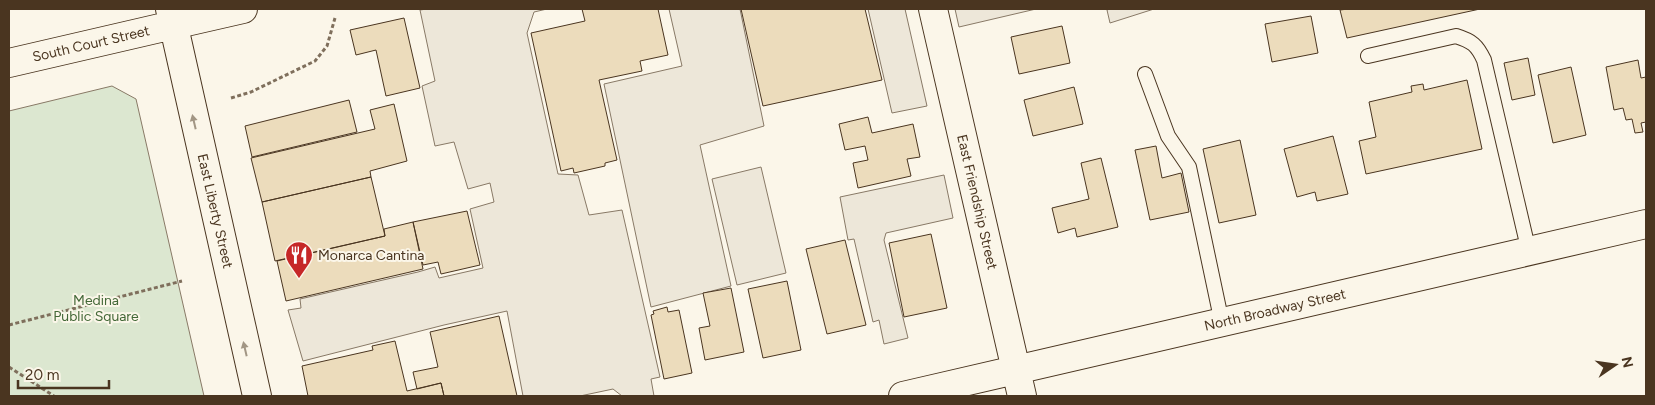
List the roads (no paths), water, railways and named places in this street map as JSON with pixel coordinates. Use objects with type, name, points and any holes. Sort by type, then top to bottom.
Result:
[{"type":"main road","name":"South Court Street","points":[[9,63],[171,17],[243,9]]},
{"type":"main road","name":"East Friendship Street","points":[[933,9],[1019,383]]},
{"type":"main road","name":"East Liberty Street","points":[[171,17],[256,396]]},
{"type":"main road","name":"North Broadway Street","points":[[903,396],[1019,383],[1222,323],[1646,224]]},
{"type":"lane","points":[[1368,56],[1456,36],[1469,40],[1478,49],[1484,60],[1529,252]]},
{"type":"lane","points":[[1145,74],[1168,136],[1189,167],[1222,323]]},
{"type":"place","name":"Monarca Cantina","points":[[299,279]]},
{"type":"park label","name":"Medina Public Square","points":[[96,308]]}]
